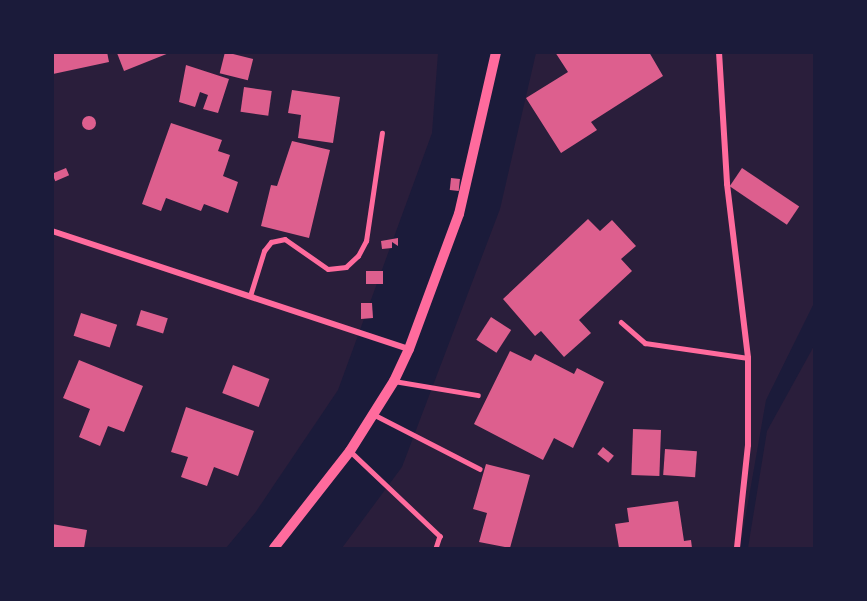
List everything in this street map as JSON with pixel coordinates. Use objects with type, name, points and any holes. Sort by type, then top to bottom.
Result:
[{"type":"street","points":[[274,549],[350,451],[394,381],[409,349],[459,214],[496,52]]},
{"type":"street","points":[[719,52],[727,184],[748,358],[748,445],[737,549]]},
{"type":"street","points":[[52,231],[409,349]]},
{"type":"lane","points":[[250,296],[264,250],[271,242],[285,239],[328,269],[346,267],[358,256],[366,241],[382,133]]},
{"type":"lane","points":[[621,322],[645,343],[748,358]]},
{"type":"lane","points":[[394,381],[478,395]]},
{"type":"lane","points":[[373,414],[480,469]]},
{"type":"lane","points":[[350,451],[440,536],[436,549]]},
{"type":"shaded area","points":[[52,53],[438,53],[432,133],[338,390],[255,513],[226,548],[53,548]]},
{"type":"shaded area","points":[[536,53],[814,53],[814,303],[766,400],[740,548],[342,548],[402,467],[500,209]]},
{"type":"shaded area","points":[[814,346],[814,548],[748,548],[767,431]]},
{"type":"building","points":[[52,52],[107,52],[109,62],[53,74]]},
{"type":"building","points":[[225,52],[253,59],[248,80],[220,73]]},
{"type":"building","points":[[555,52],[649,52],[663,76],[591,122],[597,130],[561,153],[526,98],[568,72]]},
{"type":"building","points":[[117,53],[169,53],[124,71]]},
{"type":"building","points":[[186,65],[229,79],[218,113],[203,109],[208,95],[200,92],[195,107],[179,102]]},
{"type":"building","points":[[244,87],[272,91],[268,116],[241,112]]},
{"type":"building","points":[[292,90],[340,97],[333,143],[298,138],[301,115],[288,113]]},
{"type":"building","points":[[86,116],[92,116],[96,123],[92,130],[86,130],[82,126],[82,120]]},
{"type":"building","points":[[171,123],[222,140],[218,151],[230,155],[223,176],[238,182],[228,213],[204,204],[201,211],[166,198],[161,211],[142,204]]},
{"type":"building","points":[[292,141],[330,150],[309,238],[261,226],[271,185],[277,186]]},
{"type":"building","points":[[66,168],[69,175],[55,181],[52,174]]},
{"type":"building","points":[[742,168],[799,207],[787,225],[730,186]]},
{"type":"building","points":[[451,178],[460,179],[459,191],[450,190]]},
{"type":"building","points":[[588,219],[600,231],[612,220],[636,246],[621,259],[632,271],[579,320],[591,333],[564,357],[541,331],[535,336],[503,299]]},
{"type":"building","points":[[398,238],[398,246],[392,242],[392,248],[382,249],[381,241]]},
{"type":"building","points":[[366,271],[383,271],[383,284],[366,284]]},
{"type":"building","points":[[361,303],[372,303],[373,318],[361,319]]},
{"type":"building","points":[[141,310],[168,318],[163,333],[136,325]]},
{"type":"building","points":[[81,313],[117,325],[110,348],[74,336]]},
{"type":"building","points":[[491,317],[511,330],[496,353],[476,340]]},
{"type":"building","points":[[510,351],[531,361],[535,354],[574,374],[577,368],[604,382],[573,448],[554,438],[543,460],[474,424]]},
{"type":"building","points":[[79,360],[143,386],[124,432],[108,426],[100,446],[79,437],[90,409],[63,398]]},
{"type":"building","points":[[233,365],[269,379],[259,407],[222,393]]},
{"type":"building","points":[[186,407],[254,431],[238,476],[214,467],[207,486],[181,477],[188,457],[171,452]]},
{"type":"building","points":[[633,429],[661,430],[659,476],[631,475]]},
{"type":"building","points":[[603,447],[614,456],[608,463],[597,454]]},
{"type":"building","points":[[665,449],[697,451],[695,477],[663,475]]},
{"type":"building","points":[[486,464],[530,475],[510,548],[479,542],[487,513],[473,509]]},
{"type":"building","points":[[678,501],[684,541],[691,540],[692,548],[619,548],[615,524],[629,522],[627,508]]},
{"type":"building","points":[[52,524],[87,530],[84,548],[52,548]]}]
